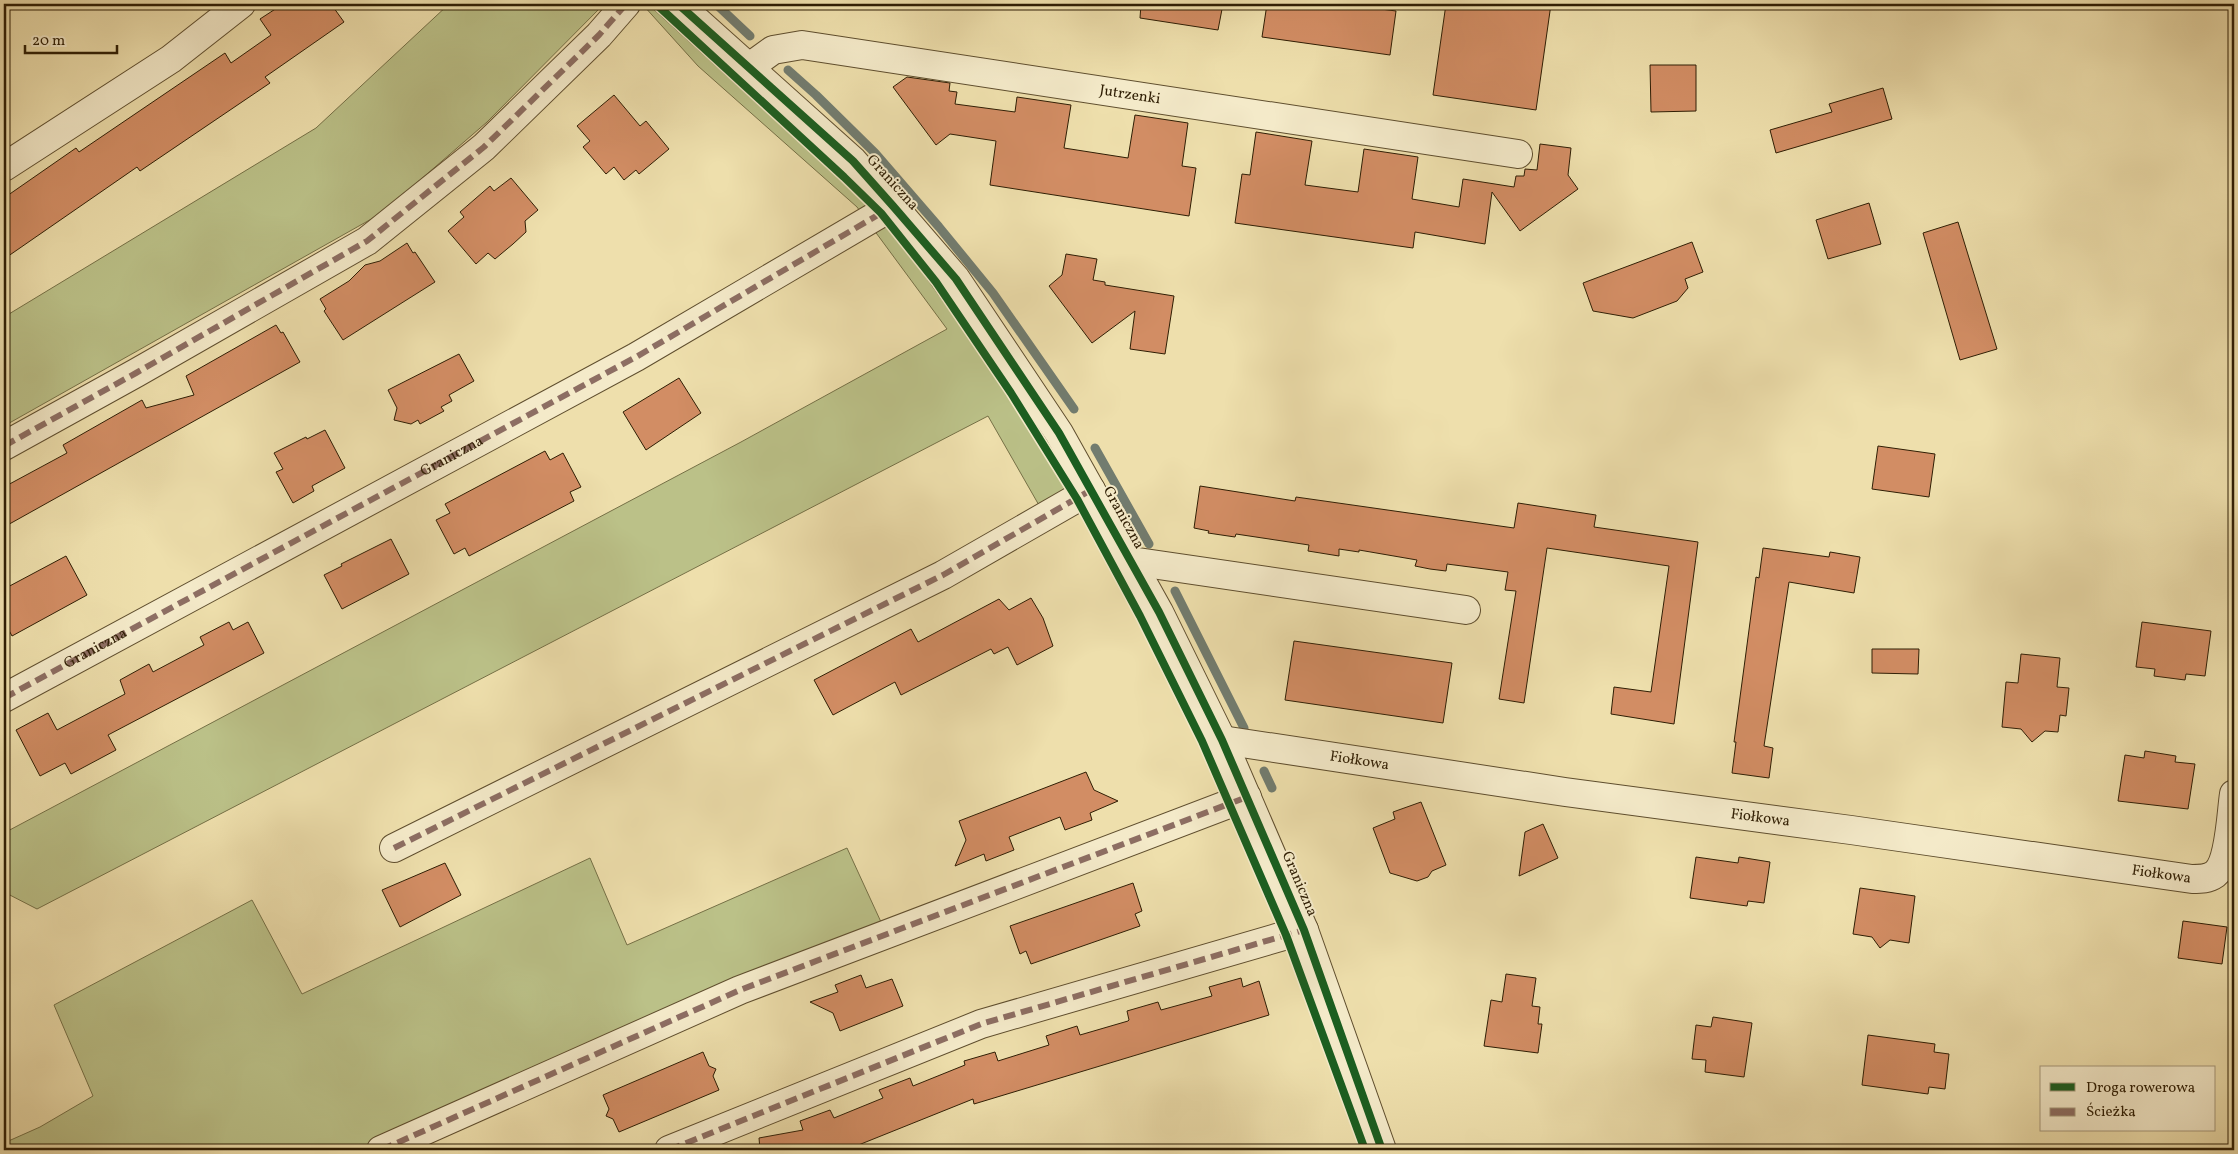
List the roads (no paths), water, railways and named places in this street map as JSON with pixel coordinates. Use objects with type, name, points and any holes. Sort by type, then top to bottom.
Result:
[{"type":"street","points":[[4,167],[171,59],[241,4]]},
{"type":"street","points":[[4,446],[136,373],[366,241],[484,147],[600,35],[626,4]]},
{"type":"street","name":"Graniczna","points":[[678,4],[853,161],[893,206],[956,279],[1059,433],[1131,561],[1222,740],[1304,930],[1382,1150]]},
{"type":"street","name":"Jutrzenki","points":[[748,68],[773,50],[802,46],[1518,154]]},
{"type":"street","name":"Graniczna","points":[[4,698],[636,357],[893,206]]},
{"type":"street","name":"Graniczna","points":[[394,848],[943,575],[1091,490]]},
{"type":"street","points":[[1131,561],[1466,610]]},
{"type":"street","name":"Fiołkowa","points":[[1222,740],[1565,792],[1851,830],[2192,879],[2203,879],[2215,874],[2222,866],[2234,794]]},
{"type":"street","points":[[381,1150],[740,990],[1247,797]]},
{"type":"street","points":[[669,1150],[981,1024],[1304,930]]},
{"type":"waterway","points":[[716,4],[750,36]]},
{"type":"waterway","points":[[788,70],[875,153],[939,227],[993,293],[1074,409]]},
{"type":"waterway","points":[[1095,448],[1149,544]]},
{"type":"waterway","points":[[1175,591],[1244,728]]},
{"type":"waterway","points":[[1264,771],[1272,788]]}]
